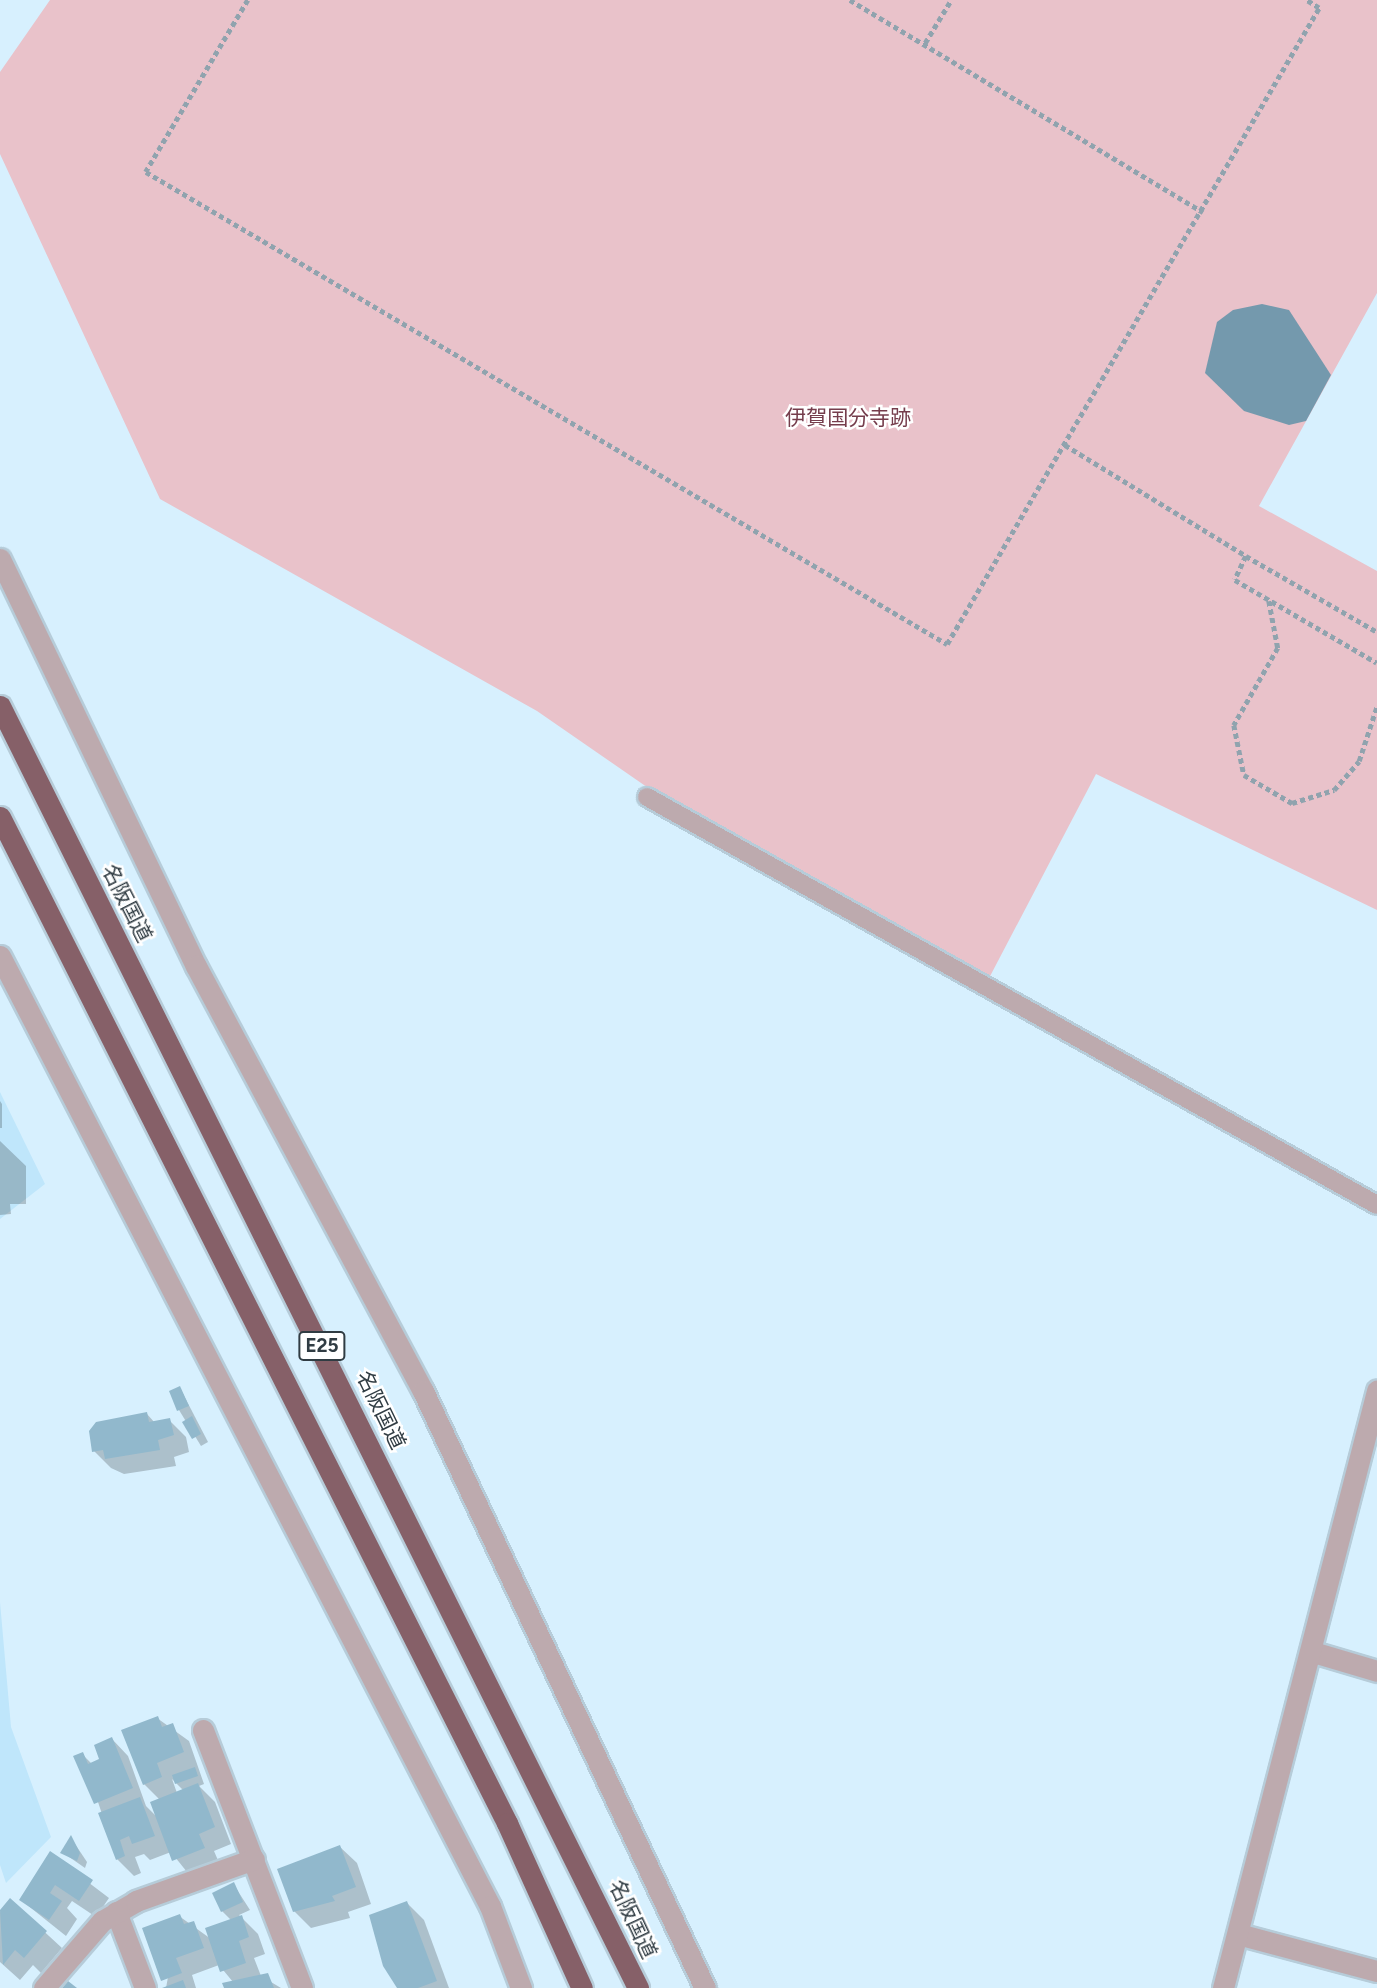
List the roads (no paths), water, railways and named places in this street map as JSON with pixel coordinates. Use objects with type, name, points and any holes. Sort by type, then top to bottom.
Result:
[{"type":"highway","name":"名阪国道","points":[[0,706],[638,1988]]},
{"type":"highway","name":"E25","points":[[0,817],[508,1823],[582,1988]]},
{"type":"street","points":[[0,559],[196,966],[423,1391],[705,1988]]},
{"type":"street","points":[[0,956],[490,1906],[521,1988]]},
{"type":"street","points":[[1223,1988],[1313,1652],[1377,1391]]},
{"type":"street","points":[[1313,1652],[1377,1671]]},
{"type":"street","points":[[202,1730],[302,1988]]},
{"type":"street","points":[[44,1988],[116,1912],[254,1859]]},
{"type":"street","points":[[116,1912],[145,1988]]},
{"type":"street","points":[[1238,1934],[1377,1971]]},
{"type":"lane","points":[[647,797],[1377,1205]]},
{"type":"park label","name":"伊賀国分寺跡","points":[[848,418]]}]
